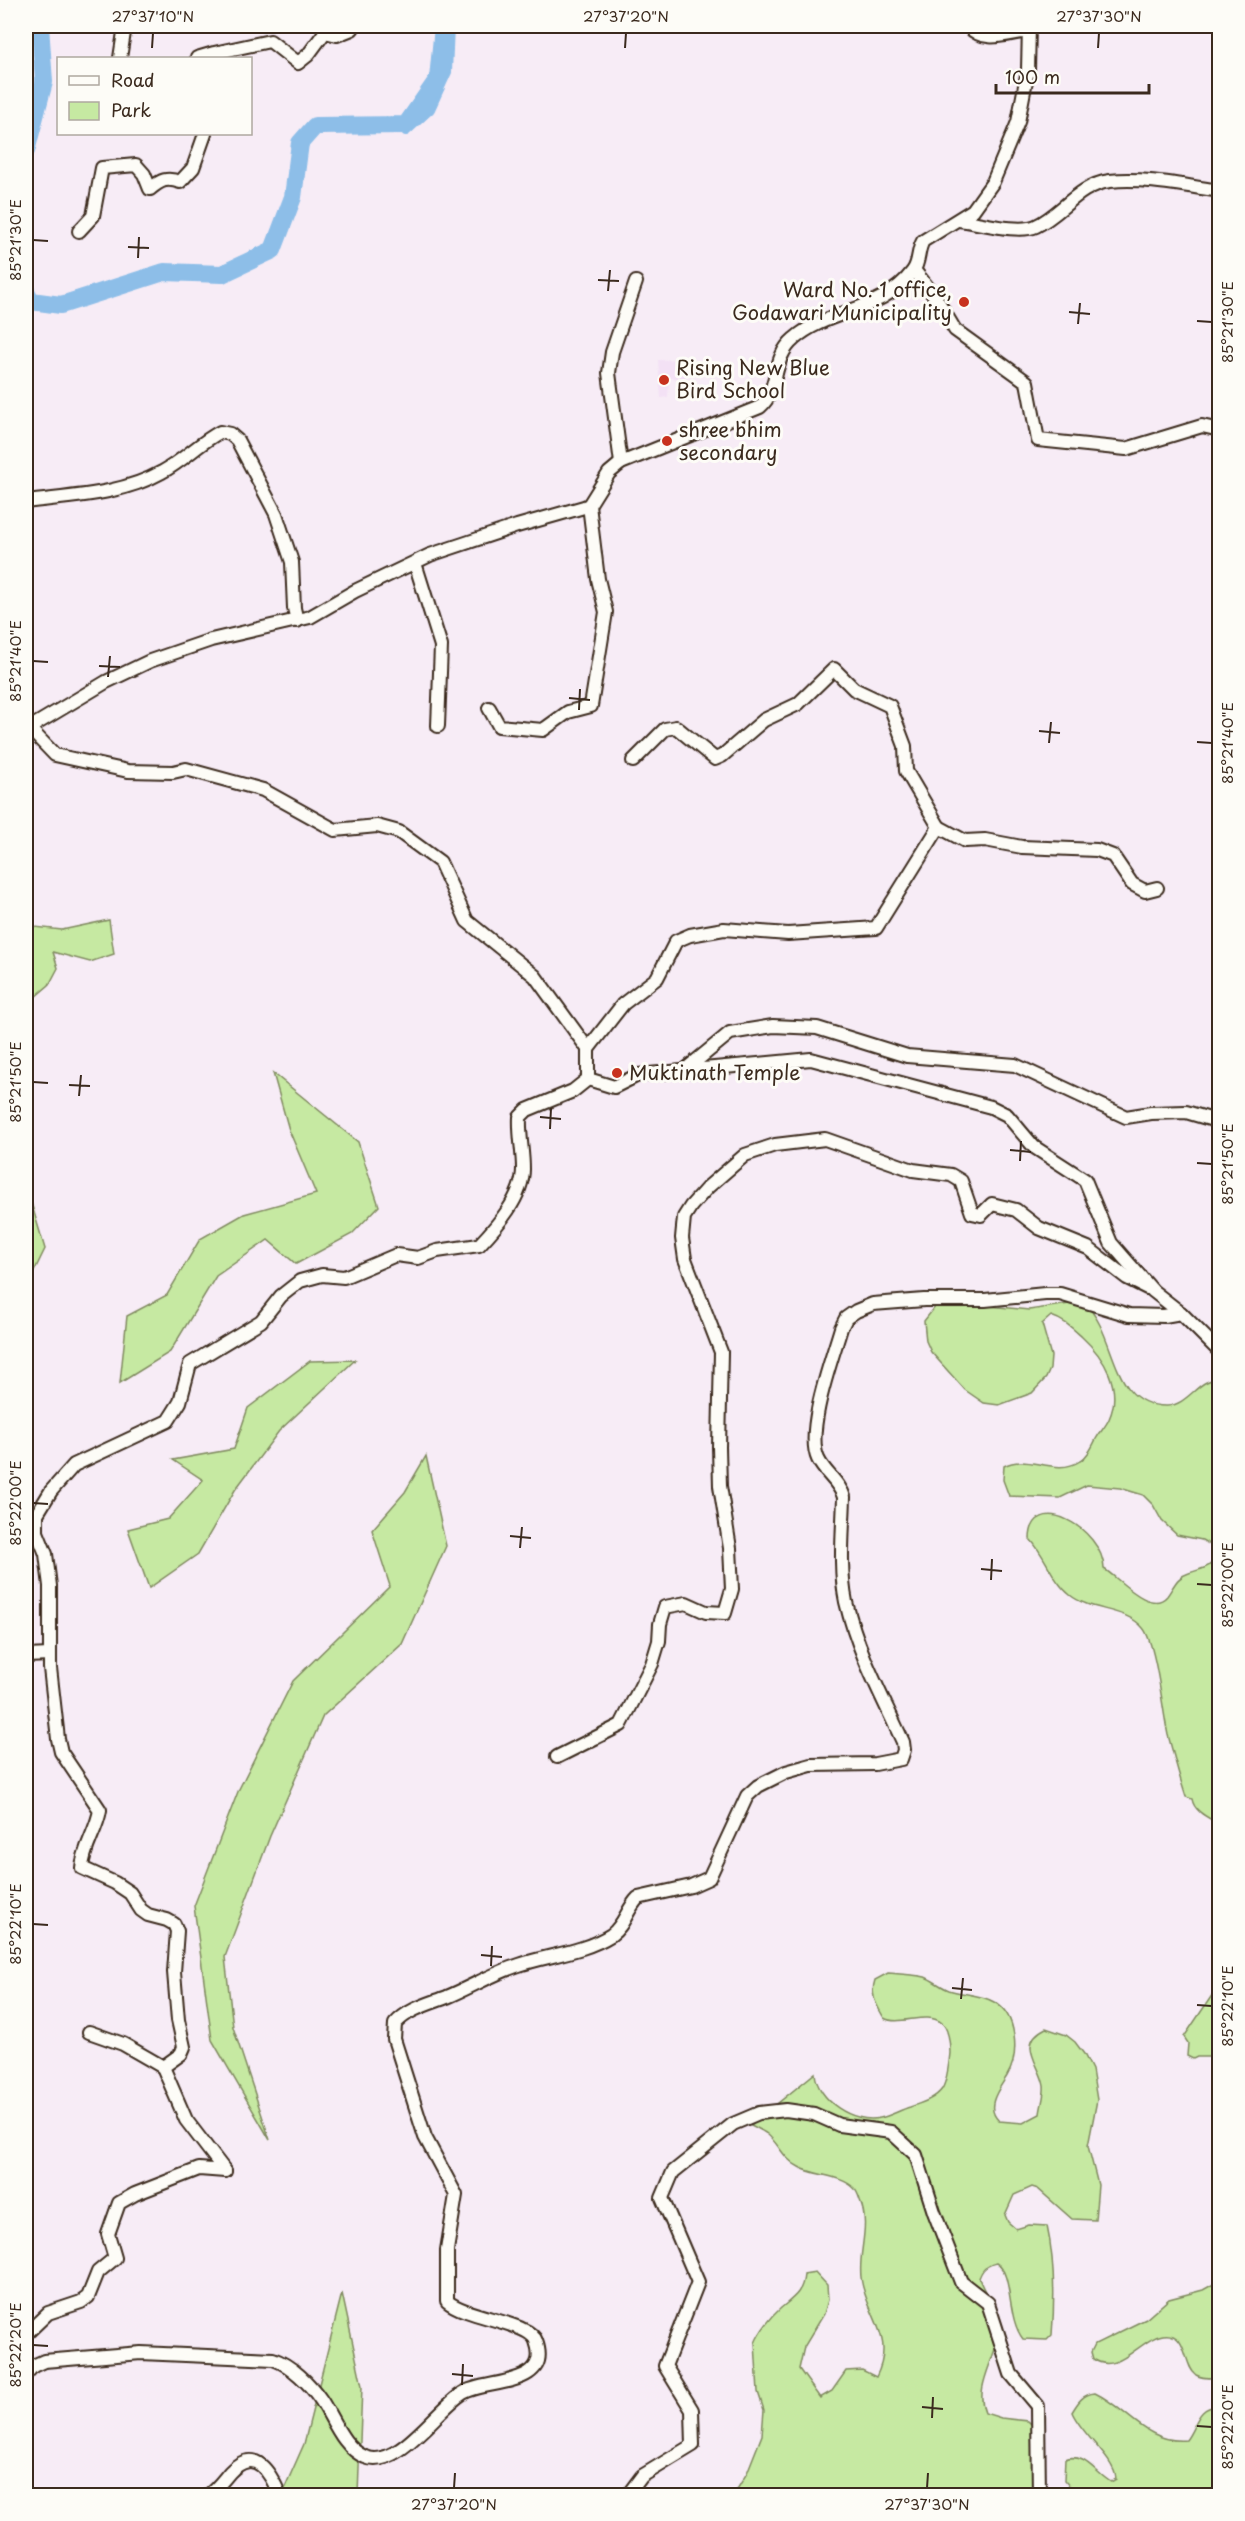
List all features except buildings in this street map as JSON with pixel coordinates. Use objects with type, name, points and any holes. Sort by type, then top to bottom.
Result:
[{"type":"street","points":[[120,57],[125,26]]},
{"type":"street","points":[[214,56],[270,42],[297,63],[308,55],[326,32],[337,35],[354,26]]},
{"type":"street","points":[[163,2067],[181,2054],[184,2047],[178,2020],[174,1972],[177,1931],[174,1924],[148,1915],[141,1910],[130,1893],[115,1883],[82,1869],[82,1860],[98,1822],[100,1810],[61,1752],[55,1718],[50,1655],[50,1586],[46,1554],[37,1532],[37,1514],[51,1491],[74,1465],[168,1421],[180,1402],[190,1364],[261,1321],[281,1296],[300,1281],[322,1275],[344,1277],[378,1261],[396,1256],[418,1258],[437,1251],[479,1245],[506,1211],[518,1190],[523,1171],[519,1133],[520,1117],[527,1110],[573,1091],[588,1078],[588,1049],[536,976],[467,921],[440,862],[399,832],[377,826],[335,830],[263,790],[186,769],[173,772],[128,771],[55,755],[27,729],[88,692],[150,661],[211,640],[310,617],[355,591],[448,548],[589,504],[609,474],[621,463],[760,408],[771,394],[776,365],[792,340],[806,330],[890,293],[914,270],[919,248],[923,242],[973,210],[993,182],[1018,122],[1028,70],[1028,28],[984,37],[976,35],[968,26]]},
{"type":"street","points":[[79,231],[93,216],[102,168],[136,165],[144,174],[150,189],[159,181],[170,178],[180,182],[193,168],[205,135]]},
{"type":"street","points":[[959,220],[1020,228],[1036,226],[1081,192],[1109,181],[1165,183],[1220,191]]},
{"type":"street","points":[[914,270],[936,298],[955,330],[1027,382],[1038,440],[1126,449],[1202,426],[1220,430]]},
{"type":"street","points":[[621,463],[609,373],[612,352],[636,282]]},
{"type":"street","points":[[26,502],[71,497],[135,484],[162,472],[220,432],[230,434],[237,440],[276,514],[292,561],[294,608],[297,621]]},
{"type":"street","points":[[489,708],[499,726],[543,730],[568,712],[591,706],[606,612],[598,579],[589,504]]},
{"type":"street","points":[[416,563],[441,646],[438,726]]},
{"type":"street","points":[[633,761],[665,729],[676,727],[715,759],[722,756],[764,720],[798,704],[834,669],[854,689],[890,706],[905,746],[906,771],[939,827],[965,841],[986,840],[1016,847],[1097,850],[1113,856],[1132,884],[1145,891],[1157,888]]},
{"type":"street","points":[[588,1049],[623,1004],[657,978],[676,941],[690,935],[724,929],[788,934],[876,928],[939,827]]},
{"type":"street","points":[[685,1070],[730,1033],[773,1026],[817,1028],[908,1056],[956,1062],[1015,1065],[1125,1118],[1151,1113],[1186,1112],[1220,1122]]},
{"type":"street","points":[[588,1078],[614,1087],[638,1075],[812,1059],[991,1107],[1007,1115],[1034,1147],[1084,1180],[1111,1243],[1153,1291],[1181,1314],[1220,1352]]},
{"type":"street","points":[[557,1757],[621,1725],[652,1664],[665,1607],[686,1603],[706,1612],[725,1613],[732,1589],[730,1548],[720,1486],[721,1352],[685,1259],[682,1238],[684,1217],[691,1206],[708,1187],[746,1155],[776,1145],[825,1139],[913,1170],[951,1175],[961,1181],[972,1213],[981,1215],[992,1204],[1016,1210],[1039,1227],[1088,1248],[1127,1278],[1153,1291]]},
{"type":"street","points":[[26,2374],[33,2366],[44,2361],[141,2353],[273,2359],[285,2363],[320,2398],[349,2445],[364,2457],[378,2460],[396,2453],[446,2405],[464,2392],[520,2379],[532,2370],[538,2358],[536,2340],[528,2330],[478,2316],[453,2306],[447,2301],[447,2250],[456,2195],[425,2137],[394,2039],[395,2024],[409,2012],[461,1991],[492,1975],[517,1965],[596,1943],[613,1934],[638,1898],[692,1886],[709,1878],[747,1796],[758,1786],[786,1772],[811,1766],[884,1763],[901,1760],[904,1750],[903,1742],[867,1668],[846,1602],[842,1568],[844,1497],[841,1487],[818,1459],[813,1439],[816,1416],[846,1318],[873,1304],[924,1300],[985,1300],[1060,1294],[1129,1315],[1181,1314]]},
{"type":"street","points":[[26,1656],[50,1655]]},
{"type":"street","points":[[26,2334],[48,2313],[81,2302],[88,2296],[98,2272],[115,2258],[108,2234],[118,2203],[199,2169],[225,2171],[186,2120],[163,2067],[123,2044],[89,2032]]},
{"type":"street","points":[[627,2496],[642,2476],[693,2445],[692,2410],[665,2366],[698,2282],[662,2198],[673,2172],[733,2124],[759,2113],[786,2110],[814,2114],[839,2125],[891,2132],[916,2155],[934,2212],[961,2282],[988,2303],[1011,2374],[1038,2406],[1039,2496]]},
{"type":"street","points":[[207,2496],[236,2466],[251,2462],[258,2463],[270,2473],[280,2496]]},
{"type":"shaded area","name":"Rising New Blue Bird School","points":[[688,359],[687,378],[669,378],[668,397],[661,398],[658,360]]},
{"type":"green space","points":[[109,920],[114,954],[90,962],[53,952],[58,968],[49,985],[28,1003],[26,1016],[26,926],[62,930]]},
{"type":"green space","points":[[273,1073],[358,1142],[379,1206],[352,1234],[296,1264],[268,1240],[216,1276],[170,1352],[120,1383],[127,1316],[167,1295],[200,1239],[244,1214],[316,1194],[289,1130]]},
{"type":"green space","points":[[30,1199],[45,1249],[26,1288],[26,1200]]},
{"type":"green space","points":[[946,1302],[1029,1310],[1085,1304],[1096,1317],[1104,1333],[1124,1382],[1134,1395],[1148,1403],[1175,1405],[1205,1383],[1219,1379],[1219,1824],[1202,1814],[1193,1804],[1192,1799],[1186,1797],[1168,1735],[1152,1648],[1143,1628],[1127,1616],[1088,1604],[1070,1595],[1058,1583],[1030,1539],[1033,1524],[1042,1517],[1054,1516],[1067,1520],[1080,1528],[1092,1540],[1101,1554],[1104,1569],[1134,1593],[1152,1601],[1160,1601],[1167,1596],[1178,1580],[1185,1575],[1211,1564],[1216,1548],[1202,1540],[1177,1535],[1162,1521],[1153,1505],[1143,1495],[1120,1488],[1087,1485],[1060,1498],[1009,1496],[1003,1480],[1004,1466],[1022,1462],[1061,1467],[1080,1461],[1088,1454],[1108,1422],[1113,1407],[1114,1396],[1109,1374],[1097,1354],[1082,1337],[1068,1325],[1051,1316],[1042,1324],[1051,1356],[1050,1369],[1046,1378],[1032,1393],[999,1405],[984,1403],[965,1390],[931,1352],[926,1341],[924,1321],[935,1307]]},
{"type":"green space","points":[[355,1360],[279,1431],[235,1490],[198,1554],[149,1588],[128,1529],[168,1519],[203,1480],[173,1460],[234,1449],[248,1408],[310,1361]]},
{"type":"green space","points":[[426,1456],[446,1546],[402,1644],[323,1716],[270,1836],[225,1957],[233,2027],[270,2140],[212,2040],[194,1906],[239,1789],[293,1681],[390,1586],[372,1530],[405,1492]]},
{"type":"green space","points":[[888,1973],[925,1977],[949,1990],[989,1999],[1002,2008],[1008,2016],[1012,2025],[1015,2046],[1011,2067],[994,2098],[993,2110],[999,2121],[1023,2123],[1040,2114],[1044,2086],[1031,2047],[1032,2040],[1046,2028],[1066,2035],[1075,2042],[1092,2070],[1097,2100],[1088,2146],[1098,2185],[1095,2220],[1072,2219],[1038,2189],[1032,2187],[1014,2195],[1005,2215],[1008,2222],[1016,2229],[1029,2225],[1047,2226],[1054,2280],[1052,2335],[1047,2340],[1023,2339],[1014,2320],[1005,2276],[1002,2268],[996,2263],[985,2268],[979,2278],[996,2314],[999,2326],[995,2349],[982,2392],[985,2413],[1001,2418],[1028,2421],[1037,2430],[1046,2495],[733,2496],[747,2473],[762,2435],[764,2410],[758,2392],[755,2343],[770,2320],[797,2294],[804,2274],[815,2272],[827,2285],[828,2300],[824,2314],[804,2347],[799,2369],[820,2398],[832,2391],[846,2371],[862,2370],[876,2377],[882,2362],[882,2337],[868,2303],[861,2277],[864,2220],[857,2192],[842,2180],[805,2170],[794,2164],[767,2134],[751,2125],[815,2073],[817,2083],[829,2101],[848,2114],[870,2119],[884,2117],[927,2100],[942,2089],[950,2057],[946,2029],[936,2019],[898,2021],[884,2018],[876,2004],[873,1990],[875,1980]]},
{"type":"green space","points":[[1219,1985],[1219,2068],[1209,2057],[1193,2059],[1187,2056],[1188,2043],[1184,2037]]},
{"type":"green space","points":[[1219,2281],[1219,2378],[1205,2378],[1196,2375],[1192,2371],[1181,2344],[1171,2335],[1154,2338],[1129,2355],[1112,2363],[1102,2363],[1093,2359],[1091,2352],[1095,2344],[1146,2319],[1169,2299],[1203,2290]]},
{"type":"green space","points":[[342,2293],[362,2386],[358,2495],[281,2496],[304,2444]]},
{"type":"green space","points":[[1095,2393],[1149,2431],[1172,2440],[1186,2440],[1198,2418],[1206,2409],[1219,2407],[1219,2495],[1088,2496],[1072,2489],[1064,2480],[1065,2459],[1078,2458],[1090,2464],[1111,2482],[1116,2479],[1110,2463],[1072,2412],[1084,2397]]},
{"type":"waterway","points":[[26,151],[44,82],[40,26]]},
{"type":"waterway","points":[[26,291],[31,301],[61,305],[164,272],[222,274],[273,250],[293,197],[300,143],[315,126],[406,125],[438,79],[443,26]]},
{"type":"waterway","points":[[406,131],[430,109],[447,72],[449,26]]},
{"type":"place","name":"Ward No. 1 office, Godawari Municipality","points":[[964,302]]},
{"type":"place","name":"Rising New Blue Bird School","points":[[664,380]]},
{"type":"place","name":"shree bhim secondary","points":[[667,441]]},
{"type":"place","name":"Muktinath Temple","points":[[617,1073]]}]
